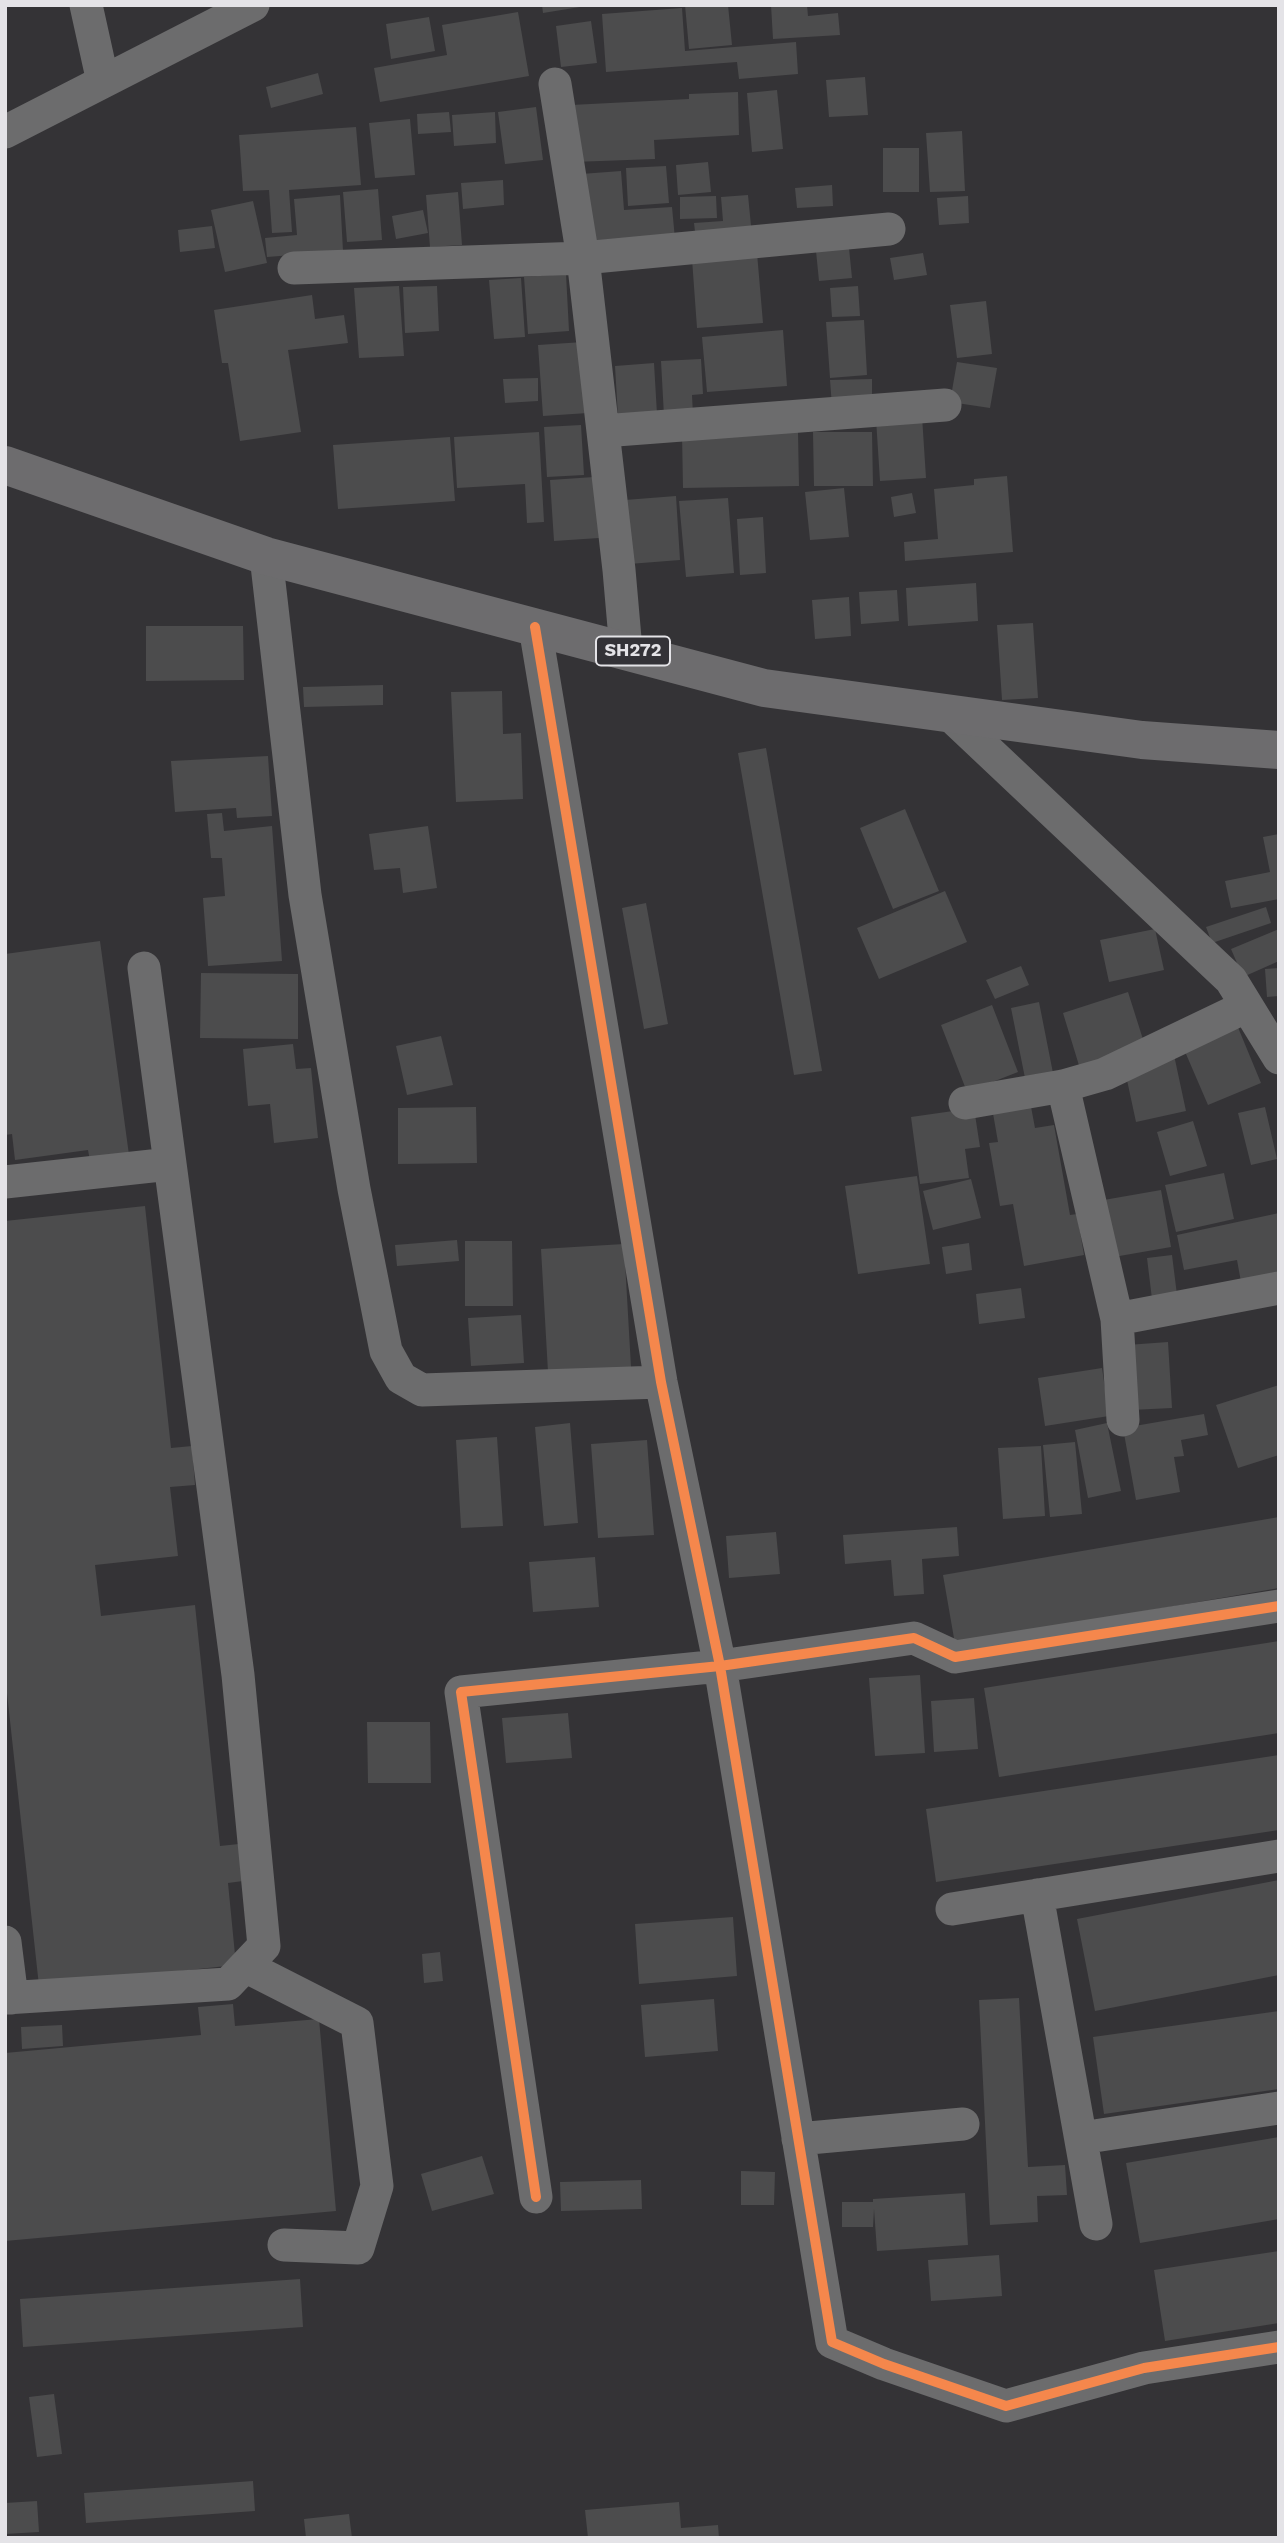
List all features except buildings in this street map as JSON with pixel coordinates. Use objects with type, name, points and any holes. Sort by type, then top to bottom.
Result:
[{"type":"main road","name":"SH272","points":[[5,465],[266,556],[764,688],[1142,740],[1279,750]]},
{"type":"street","points":[[86,5],[103,82]]},
{"type":"street","points":[[8,121],[103,82],[253,5]]},
{"type":"street","points":[[555,84],[583,258],[626,650]]},
{"type":"street","points":[[294,268],[583,258],[889,229]]},
{"type":"street","points":[[603,431],[945,405]]},
{"type":"street","points":[[266,556],[305,895],[354,1189],[386,1351],[401,1378],[422,1390],[661,1382]]},
{"type":"street","points":[[535,627],[661,1382],[720,1666],[832,2342],[884,2364],[1006,2406],[1144,2368],[1279,2347]]},
{"type":"street","points":[[948,713],[1231,980],[1279,1058]]},
{"type":"street","points":[[5,1942],[9,1998],[228,1984],[264,1946],[238,1675],[144,968]]},
{"type":"street","points":[[965,1103],[1063,1086],[1105,1074],[1247,1006]]},
{"type":"street","points":[[1063,1086],[1116,1319],[1123,1420]]},
{"type":"street","points":[[5,1182],[170,1164]]},
{"type":"street","points":[[1116,1319],[1279,1288]]},
{"type":"street","points":[[536,2197],[461,1692],[720,1666],[914,1638],[955,1657],[1279,1606]]},
{"type":"street","points":[[952,1909],[1279,1856]]},
{"type":"street","points":[[1037,1895],[1096,2224]]},
{"type":"street","points":[[245,1966],[357,2023],[377,2186],[358,2248],[284,2245]]},
{"type":"street","points":[[1081,2138],[1279,2109]]},
{"type":"street","points":[[798,2139],[963,2124]]},
{"type":"cycle path","points":[[535,627],[661,1382],[720,1666],[832,2342],[884,2364],[1006,2406],[1144,2368],[1279,2347]]},
{"type":"cycle path","points":[[536,2197],[461,1692],[720,1666],[914,1638],[955,1657],[1279,1606]]}]
